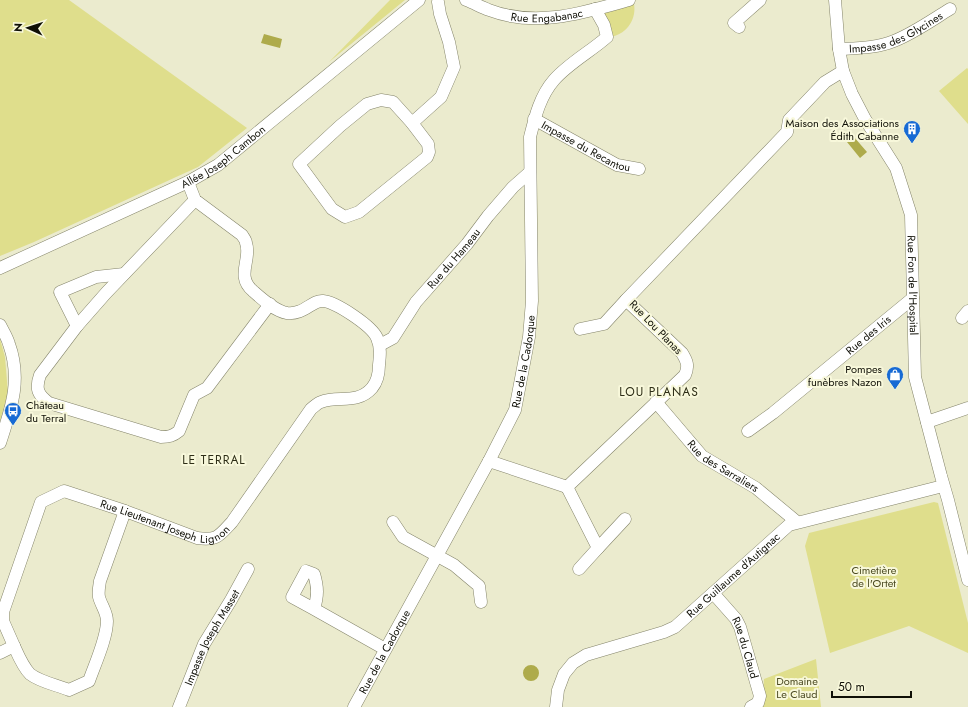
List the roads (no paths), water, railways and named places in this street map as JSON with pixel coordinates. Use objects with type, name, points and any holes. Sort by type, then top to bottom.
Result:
[{"type":"street","name":"Allée Joseph Cambon","points":[[0,268],[188,182],[218,165],[419,0]]},
{"type":"street","name":"Rue Engabanac","points":[[466,0],[509,16],[541,19],[556,18],[595,10],[629,0]]},
{"type":"street","points":[[739,28],[734,23],[760,0]]},
{"type":"street","name":"Rue Fon de l'Hospital","points":[[835,0],[839,49],[843,71],[852,94],[865,119],[896,168],[911,214],[915,377],[968,580]]},
{"type":"street","points":[[412,123],[441,97],[454,67],[449,42],[436,1]]},
{"type":"street","name":"Impasse des Glycines","points":[[839,49],[866,48],[893,42],[905,37],[950,9]]},
{"type":"street","name":"Rue de la Cadorque","points":[[354,707],[436,555],[489,461],[515,410],[530,337],[532,302],[530,137],[534,119],[543,98],[554,80],[568,67],[607,37],[604,25],[595,10]]},
{"type":"street","name":"Rue Lou Planas","points":[[567,487],[685,375],[688,368],[682,353],[626,300],[786,132],[789,120],[826,82],[843,71]]},
{"type":"street","points":[[381,100],[393,102],[412,123],[428,144],[429,152],[427,157],[360,212],[345,217],[332,209],[299,164],[340,126],[367,104],[381,100]]},
{"type":"street","name":"Impasse du Recantou","points":[[534,119],[617,165],[639,169]]},
{"type":"street","name":"Rue du Hameau","points":[[380,346],[393,338],[416,302],[467,244],[488,216],[513,187],[530,172]]},
{"type":"street","points":[[188,182],[195,200],[242,235],[246,242],[248,254],[244,272],[246,281],[252,290],[279,310],[287,313],[305,310],[315,303],[322,301],[335,304],[371,329],[377,337],[380,346]]},
{"type":"street","points":[[195,200],[124,274],[77,326],[40,375],[38,390],[41,397],[49,403],[161,437],[174,435],[179,431],[194,395],[207,388],[270,304]]},
{"type":"street","points":[[77,326],[60,292],[96,277],[124,274]]},
{"type":"street","name":"Rue des Iris","points":[[748,431],[773,413],[913,298]]},
{"type":"street","points":[[580,329],[604,324],[626,300]]},
{"type":"street","points":[[0,324],[9,345],[15,371],[15,387],[12,405],[0,444]]},
{"type":"street","name":"Rue Lieutenant Joseph Lignon","points":[[125,511],[100,581],[98,591],[108,619],[106,631],[89,681],[69,690],[37,678],[30,674],[14,646],[3,621],[3,612],[41,502],[64,491],[125,511],[197,538],[210,540],[222,532],[232,522],[311,409],[320,402],[350,399],[362,396],[373,387],[379,374],[380,346]]},
{"type":"street","name":"Rue des Sarraliers","points":[[656,402],[702,456],[756,488],[798,522]]},
{"type":"street","points":[[927,422],[968,408]]},
{"type":"street","points":[[489,461],[567,487],[598,548]]},
{"type":"street","name":"Rue Guillaume d'Autignac","points":[[556,707],[558,690],[564,674],[573,663],[586,655],[664,632],[675,627],[789,525],[944,486]]},
{"type":"street","points":[[579,569],[625,519]]},
{"type":"street","points":[[393,522],[403,537],[454,566],[479,586],[481,602]]},
{"type":"street","name":"Impasse Joseph Masset","points":[[179,707],[204,644],[248,569]]},
{"type":"street","name":"Rue du Claud","points":[[713,593],[736,619],[740,627],[760,696],[758,703],[751,707]]},
{"type":"street","points":[[314,609],[385,649]]},
{"type":"street","points":[[0,653],[14,646]]},
{"type":"place","name":"Maison des Associations Édith Cabanne","points":[[912,144]]},
{"type":"place","name":"Pompes funèbres Nazon","points":[[895,390]]},
{"type":"place","name":"Château du Terral","points":[[13,426]]},
{"type":"district","name":"LOU PLANAS","points":[[659,392]]},
{"type":"district","name":"LE TERRAL","points":[[214,460]]},
{"type":"park label","name":"Cimetière de l'Ortet","points":[[874,576]]},
{"type":"park label","name":"Domaine Le Claud","points":[[797,687]]}]
